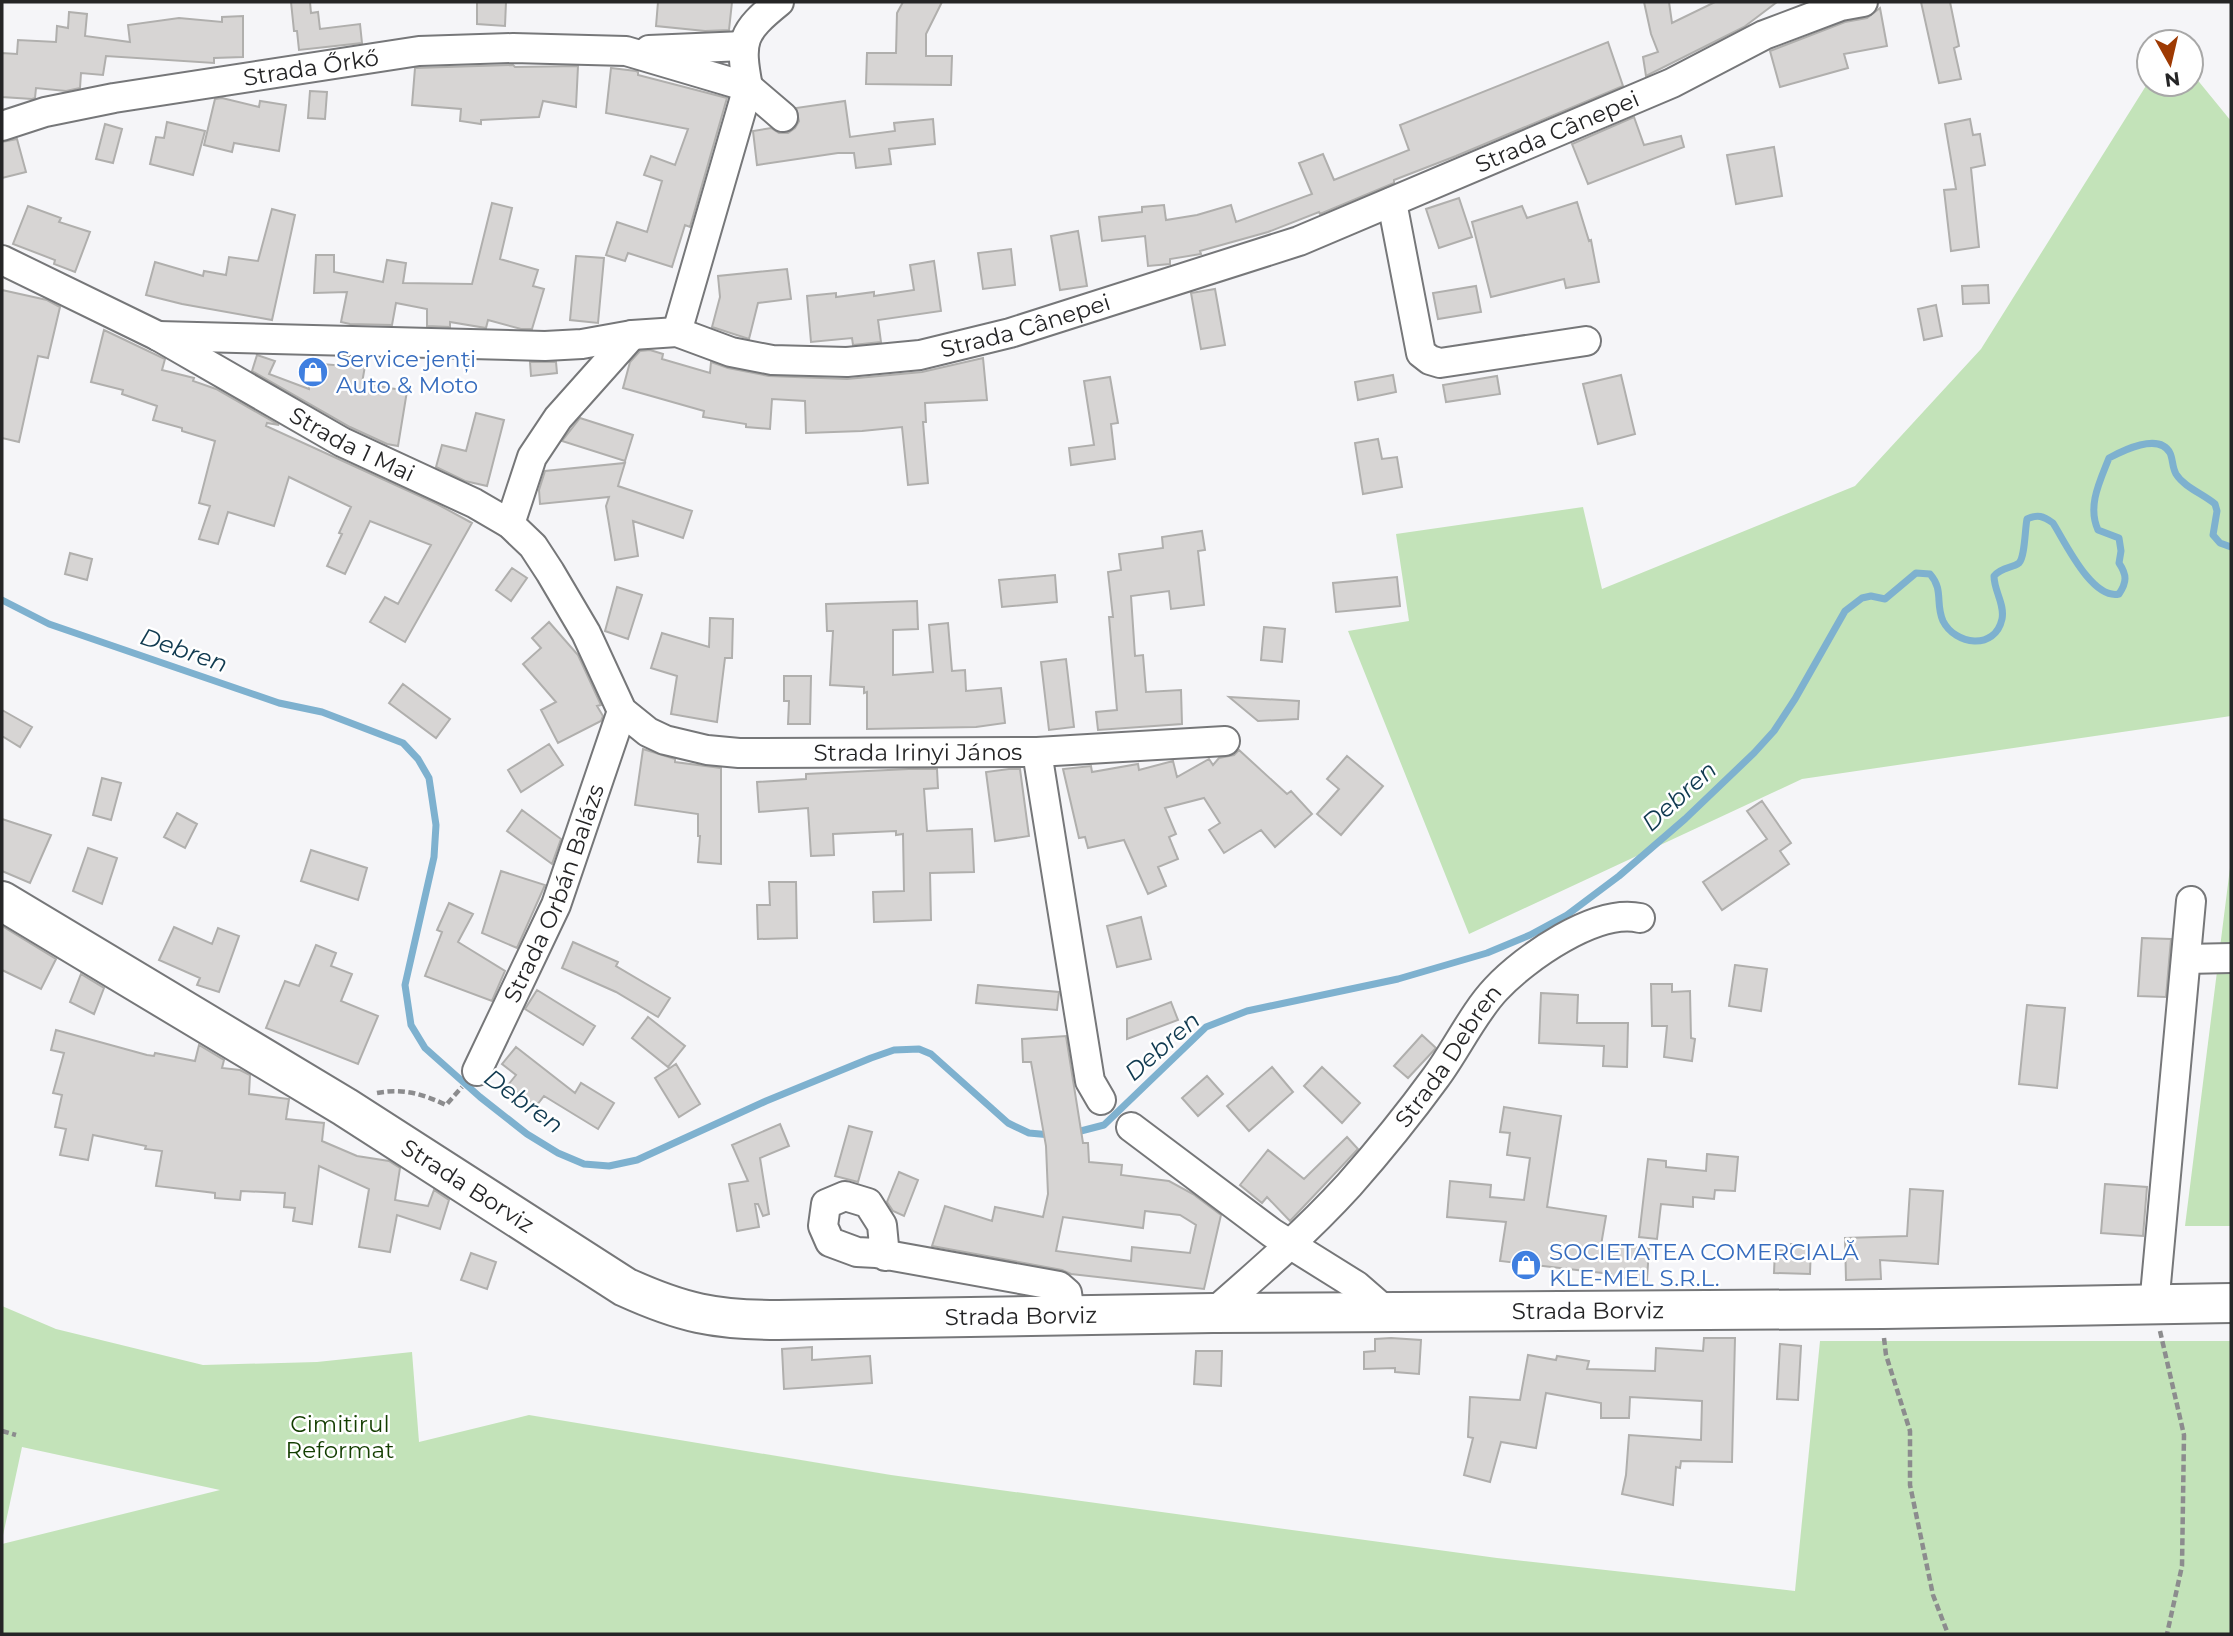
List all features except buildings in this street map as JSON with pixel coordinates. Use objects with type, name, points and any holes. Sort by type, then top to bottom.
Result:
[{"type":"main road","name":"Strada Borviz","points":[[2,901],[345,1107],[625,1287],[660,1303],[698,1315],[738,1320],[778,1320],[1070,1314],[1883,1309],[2231,1303]]},
{"type":"street","points":[[677,332],[748,87],[742,56],[744,46],[756,11],[779,2]]},
{"type":"street","name":"Strada Cânepei","points":[[159,336],[522,346],[582,344],[632,335],[677,332],[731,352],[772,360],[847,362],[920,355],[1010,332],[1299,241],[1672,83],[1764,35],[1849,3]]},
{"type":"street","name":"Strada Őrkő","points":[[2,126],[45,112],[114,98],[419,51],[513,48],[626,51],[744,46]]},
{"type":"street","name":"Strada Őrkő","points":[[626,51],[748,87],[783,117]]},
{"type":"street","points":[[1392,202],[1421,353],[1430,360],[1440,363],[1587,341]]},
{"type":"street","name":"Strada 1 Mai","points":[[2,260],[159,336],[342,442],[474,503],[510,524],[533,547],[550,572],[586,633],[622,710]]},
{"type":"street","points":[[510,524],[532,457],[558,418],[632,335]]},
{"type":"street","name":"Strada Irinyi János","points":[[622,710],[648,732],[664,740],[707,750],[740,753],[1037,752],[1225,741]]},
{"type":"street","name":"Strada Orbán Balázs","points":[[477,1071],[556,905],[622,710]]},
{"type":"street","points":[[1037,752],[1090,1081],[1101,1100]]},
{"type":"street","points":[[2154,1306],[2191,901]]},
{"type":"street","name":"Strada Debren","points":[[1213,1313],[1290,1246],[1349,1184],[1428,1087],[1494,990],[1549,947],[1597,922],[1627,915],[1640,918]]},
{"type":"street","points":[[2186,959],[2231,958]]},
{"type":"street","points":[[1131,1127],[1290,1246],[1357,1286],[1388,1313]]},
{"type":"street","points":[[886,1255],[1059,1286],[1067,1293],[1070,1314]]},
{"type":"path","points":[[345,1107],[358,1098],[388,1090],[417,1092],[446,1105]]},
{"type":"path","points":[[2154,1306],[2183,1435],[2182,1566],[2167,1634]]},
{"type":"path","points":[[1883,1309],[1886,1355],[1910,1430],[1910,1485],[1933,1595],[1948,1634]]},
{"type":"path","points":[[2,1431],[16,1435]]},
{"type":"green space","points":[[2205,89],[2231,121],[2231,716],[1802,779],[1469,934],[1348,631],[1409,621],[1396,534],[1583,507],[1602,589],[1855,486],[1981,349],[2138,98],[2205,98]]},
{"type":"green space","points":[[2231,860],[2231,1226],[2185,1226]]},
{"type":"green space","name":"Cimitirul Reformat","points":[[2,1306],[56,1329],[203,1365],[317,1362],[412,1352],[419,1442],[529,1415],[891,1475],[1497,1558],[1795,1591],[1820,1341],[2231,1341],[2231,1634],[2,1634],[2,1544],[220,1490],[22,1447],[2,1540]]},
{"type":"waterway","name":"Debren","points":[[1073,1133],[1104,1125],[1206,1027],[1247,1011],[1398,979],[1487,953],[1530,935],[1567,915],[1619,876],[1685,819],[1754,753],[1774,731],[1795,699],[1845,611],[1862,598],[1871,596],[1885,599],[1916,573],[1930,574],[1937,586],[1943,621],[1949,629],[1956,635],[1974,641],[1992,636],[2002,619],[1994,576],[2019,563],[2024,549],[2027,519],[2037,516],[2053,523],[2089,579],[2099,588],[2119,594],[2125,578],[2119,563],[2119,538],[2098,530],[2094,512],[2096,494],[2109,458],[2140,445],[2158,444],[2165,447],[2170,453],[2179,479],[2215,504],[2217,511],[2213,535],[2220,543],[2231,547]]},
{"type":"waterway","name":"Debren","points":[[2,600],[49,624],[279,703],[322,712],[403,743],[418,759],[429,778],[436,825],[434,857],[405,985],[411,1025],[425,1048],[480,1097],[527,1134],[558,1153],[584,1164],[609,1166],[637,1160],[766,1101],[871,1058],[894,1050],[919,1049],[931,1054],[1008,1123],[1029,1133],[1051,1135]]},
{"type":"place","name":"Service jenți Auto & Moto","points":[[313,372]]},
{"type":"place","name":"SOCIETATEA COMERCIALĂ KLE-MEL S.R.L.","points":[[1526,1265]]}]
